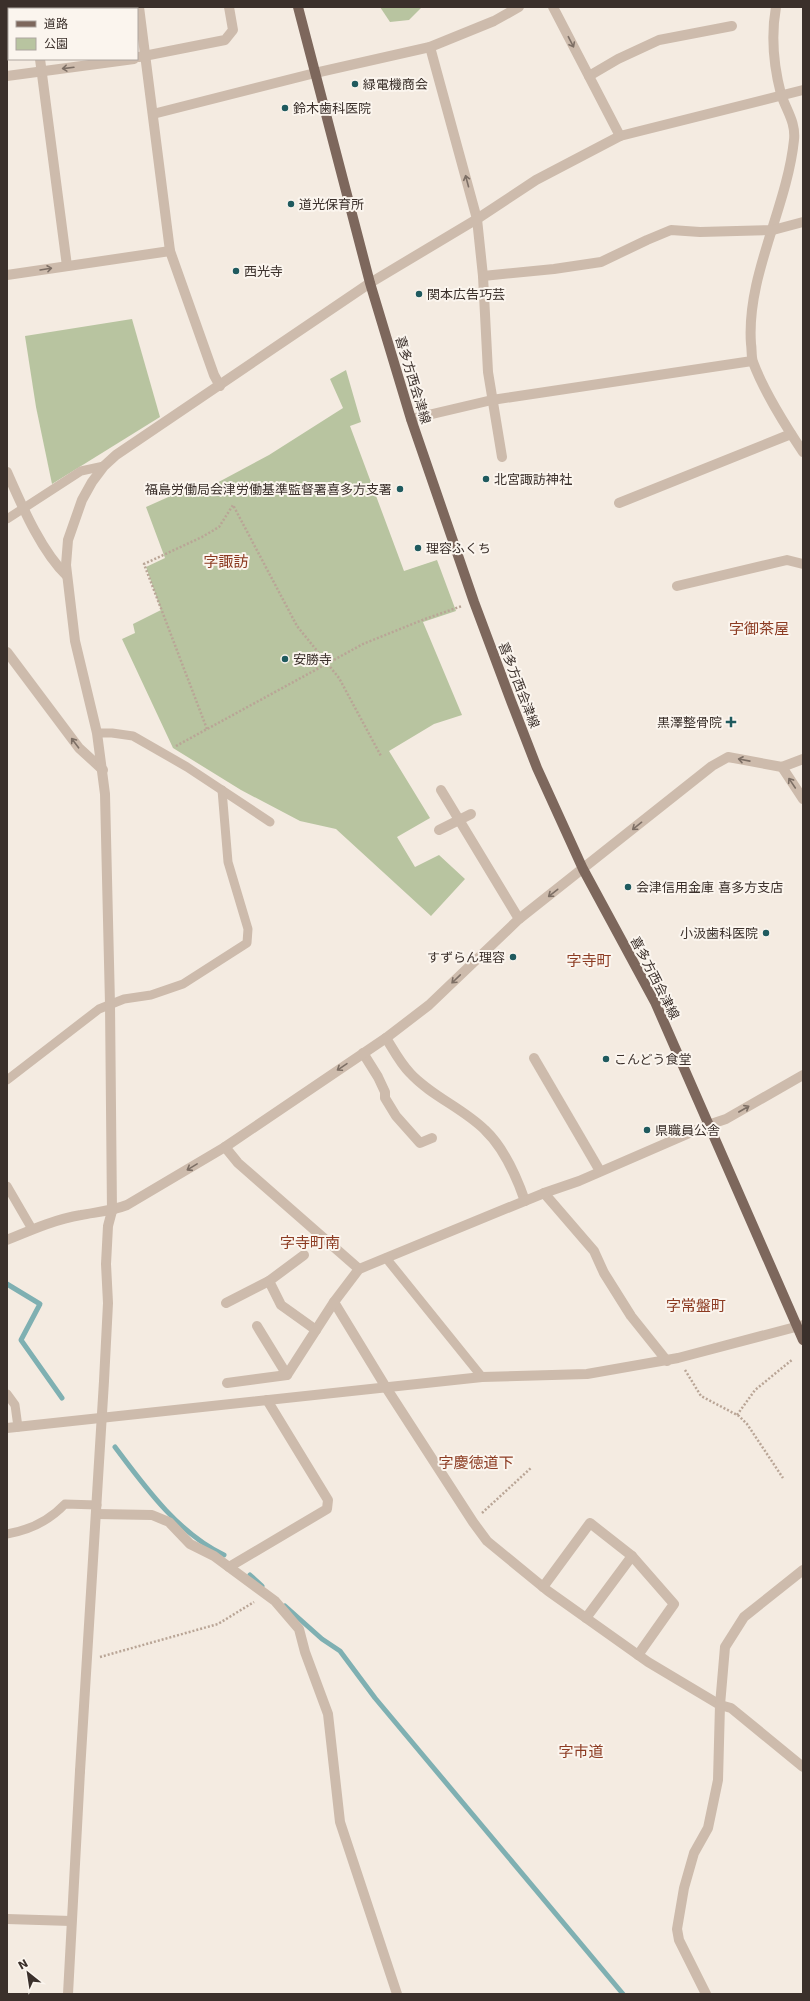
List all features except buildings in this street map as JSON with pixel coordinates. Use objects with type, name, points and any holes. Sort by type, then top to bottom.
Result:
[{"type":"main road","name":"喜多方西会津線","points":[[298,7],[370,283],[411,419],[474,602],[537,768],[584,869],[655,1002],[708,1125],[800,1326],[803,1340]]},
{"type":"street","points":[[139,7],[141,57],[153,114],[170,251],[214,375],[220,386]]},
{"type":"street","points":[[141,57],[225,40],[233,30],[229,7]]},
{"type":"street","points":[[153,114],[315,73],[430,47],[494,22],[519,7]]},
{"type":"street","points":[[553,7],[620,136]]},
{"type":"street","points":[[776,7],[773,20],[775,60],[781,95],[792,119],[794,139],[781,203],[754,298],[750,324],[752,361],[803,452]]},
{"type":"street","points":[[589,76],[618,59],[659,40],[732,26]]},
{"type":"street","points":[[430,47],[477,219],[483,276],[488,372],[502,457]]},
{"type":"street","points":[[40,60],[67,266]]},
{"type":"street","points":[[7,76],[126,60]]},
{"type":"street","points":[[68,1994],[86,1660],[97,1509],[100,1418],[108,1303],[108,1226],[112,1211],[108,862],[103,770],[97,733],[75,641],[67,576],[68,540],[75,516],[92,482],[104,466],[116,455],[370,283],[477,219],[536,180],[620,136],[803,90]]},
{"type":"street","points":[[483,276],[554,269],[601,262],[671,230],[700,232],[773,230],[803,222]]},
{"type":"street","points":[[7,275],[170,251]]},
{"type":"street","points":[[411,419],[492,400],[752,361]]},
{"type":"street","points":[[619,503],[792,434]]},
{"type":"street","points":[[7,472],[45,550],[54,564],[67,576]]},
{"type":"street","points":[[677,586],[787,560],[803,564]]},
{"type":"street","points":[[7,652],[79,748],[103,770]]},
{"type":"street","points":[[7,1240],[32,1229],[80,1215],[112,1211],[127,1205],[225,1147],[386,1038],[429,1005],[519,919],[712,766],[728,757],[782,767],[803,759]]},
{"type":"street","points":[[782,767],[803,799]]},
{"type":"street","points":[[441,790],[519,919]]},
{"type":"street","points":[[439,830],[471,814]]},
{"type":"street","points":[[386,1038],[410,1073],[429,1089],[465,1112],[486,1131],[517,1180],[525,1201]]},
{"type":"street","points":[[363,1053],[378,1076],[385,1098],[396,1116],[420,1143],[432,1138]]},
{"type":"street","points":[[534,1058],[600,1171]]},
{"type":"street","points":[[287,1375],[334,1302],[359,1269],[544,1193],[579,1181],[708,1125],[726,1119],[803,1074]]},
{"type":"street","points":[[225,1147],[238,1163],[359,1269]]},
{"type":"street","points":[[544,1193],[594,1251],[604,1273],[631,1316],[667,1361]]},
{"type":"street","points":[[226,1303],[269,1281],[304,1255]]},
{"type":"street","points":[[269,1281],[281,1305],[316,1330]]},
{"type":"street","points":[[334,1302],[387,1389],[473,1522],[487,1541],[543,1587],[638,1655],[720,1705],[731,1708],[803,1766]]},
{"type":"street","points":[[257,1326],[287,1375]]},
{"type":"street","points":[[7,1428],[482,1378],[587,1374],[667,1361],[800,1326]]},
{"type":"street","points":[[228,1382],[287,1375]]},
{"type":"street","points":[[229,1567],[327,1509],[328,1500],[267,1400]]},
{"type":"street","points":[[97,1509],[152,1515],[161,1518],[174,1527],[190,1544],[214,1556],[264,1593],[286,1612],[299,1629],[305,1652],[328,1714],[340,1822],[397,1994]]},
{"type":"street","points":[[543,1587],[590,1522],[632,1556],[674,1604],[638,1655]]},
{"type":"street","points":[[586,1618],[632,1556]]},
{"type":"street","points":[[706,1994],[679,1940],[677,1929],[684,1888],[694,1853],[708,1828],[718,1780],[720,1705],[725,1647],[744,1617],[803,1570]]},
{"type":"street","points":[[7,1919],[71,1921]]},
{"type":"lane","points":[[7,519],[81,471],[104,466]]},
{"type":"lane","points":[[97,733],[112,733],[133,736],[187,767],[270,822]]},
{"type":"lane","points":[[7,1080],[99,1010],[124,999],[151,995],[184,984],[247,943],[248,930],[228,862],[222,790]]},
{"type":"lane","points":[[7,1186],[32,1229]]},
{"type":"lane","points":[[386,1258],[482,1378]]},
{"type":"lane","points":[[7,1394],[15,1406],[18,1427]]},
{"type":"lane","points":[[7,1534],[22,1531],[36,1525],[55,1514],[65,1504],[97,1509]]},
{"type":"path","points":[[207,729],[144,564],[202,537],[219,526],[233,505],[297,626],[339,678],[381,756]]},
{"type":"path","points":[[164,755],[179,744],[328,665],[364,644],[425,618],[474,602]]},
{"type":"path","points":[[678,1358],[701,1396],[737,1415],[747,1424],[783,1478]]},
{"type":"path","points":[[737,1415],[755,1390],[793,1359]]},
{"type":"path","points":[[473,1522],[532,1468]]},
{"type":"path","points":[[86,1660],[154,1643],[218,1624],[252,1604],[264,1593]]},
{"type":"green space","points":[[380,7],[422,7],[409,20],[390,22]]},
{"type":"green space","points":[[132,319],[160,417],[52,484],[36,407],[25,336]]},
{"type":"green space","name":"安勝寺","points":[[346,370],[361,422],[350,426],[404,571],[437,560],[456,611],[423,622],[462,715],[434,724],[389,751],[430,818],[397,837],[415,867],[439,855],[465,879],[431,916],[336,829],[300,821],[241,790],[173,748],[122,639],[135,633],[133,624],[161,610],[146,567],[165,558],[146,507],[193,486],[198,493],[269,455],[343,408],[330,379]]},
{"type":"waterway","points":[[7,1284],[40,1304],[21,1340],[62,1398]]},
{"type":"waterway","points":[[115,1447],[138,1478],[177,1522],[207,1546],[224,1555]]},
{"type":"waterway","points":[[250,1575],[262,1586]]},
{"type":"waterway","points":[[285,1606],[322,1639],[340,1651],[375,1698],[623,1994]]},
{"type":"place","name":"緑電機商会","points":[[355,84]]},
{"type":"place","name":"鈴木歯科医院","points":[[285,108]]},
{"type":"place","name":"道光保育所","points":[[291,204]]},
{"type":"place","name":"西光寺","points":[[236,271]]},
{"type":"place","name":"関本広告巧芸","points":[[419,294]]},
{"type":"place","name":"北宮諏訪神社","points":[[486,479]]},
{"type":"place","name":"福島労働局会津労働基準監督署喜多方支署","points":[[400,489]]},
{"type":"place","name":"理容ふくち","points":[[418,548]]},
{"type":"place","name":"安勝寺","points":[[285,659]]},
{"type":"place","name":"黒澤整骨院","points":[[731,722]]},
{"type":"place","name":"会津信用金庫 喜多方支店","points":[[628,887]]},
{"type":"place","name":"小汲歯科医院","points":[[766,933]]},
{"type":"place","name":"すずらん理容","points":[[513,957]]},
{"type":"place","name":"こんどう食堂","points":[[606,1059]]},
{"type":"place","name":"県職員公舎","points":[[647,1130]]},
{"type":"district","name":"字諏訪","points":[[226,562]]},
{"type":"district","name":"字御茶屋","points":[[759,629]]},
{"type":"district","name":"字寺町","points":[[589,961]]},
{"type":"district","name":"字寺町南","points":[[310,1243]]},
{"type":"district","name":"字常盤町","points":[[696,1306]]},
{"type":"district","name":"字慶徳道下","points":[[476,1463]]},
{"type":"district","name":"字市道","points":[[581,1752]]}]
